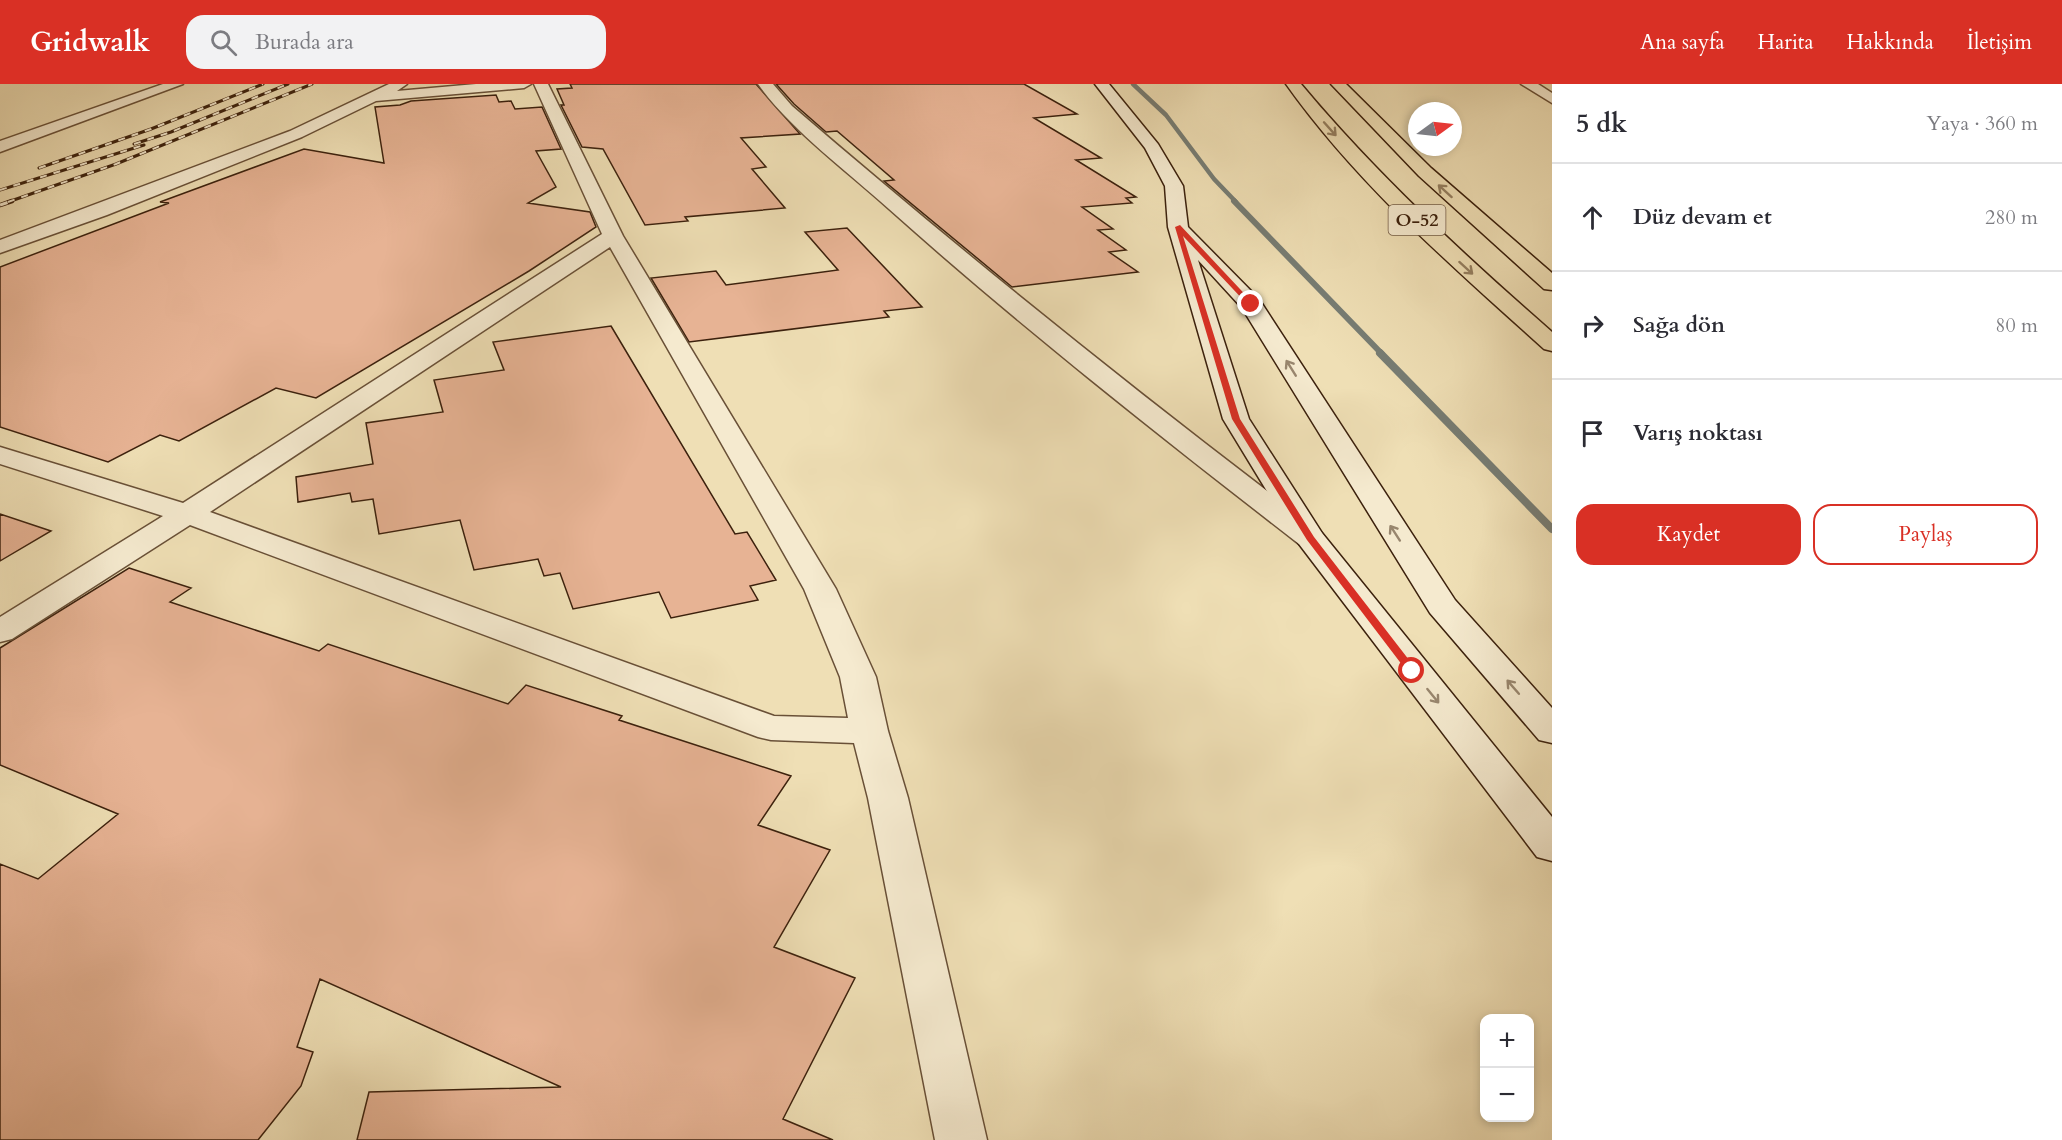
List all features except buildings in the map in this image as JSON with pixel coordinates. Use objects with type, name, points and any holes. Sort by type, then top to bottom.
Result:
[{"type":"highway","name":"O-52","points":[[1293,84],[1368,171],[1451,254],[1552,344]]},
{"type":"highway","name":"O-52","points":[[1338,84],[1425,172],[1552,284]]},
{"type":"street","points":[[0,147],[176,84]]},
{"type":"street","points":[[0,247],[100,211],[274,142],[389,90],[464,84]]},
{"type":"street","points":[[389,90],[524,84]]},
{"type":"street","points":[[541,84],[613,236],[820,589],[858,677],[869,731],[888,798],[961,1140]]},
{"type":"street","points":[[765,84],[787,108],[931,235],[1152,417],[1310,538]]},
{"type":"street","points":[[1102,84],[1152,147],[1174,186],[1178,227],[1236,419],[1310,538],[1552,846]]},
{"type":"street","points":[[1528,84],[1552,99]]},
{"type":"street","points":[[1178,227],[1251,304],[1442,606],[1552,731]]},
{"type":"street","points":[[0,632],[187,514],[613,236]]},
{"type":"street","points":[[0,455],[187,514],[771,728],[869,731]]},
{"type":"waterway","points":[[1133,84],[1166,115],[1214,179],[1236,202]]},
{"type":"waterway","points":[[1234,201],[1382,354]]},
{"type":"waterway","points":[[1380,353],[1552,529]]},
{"type":"railway","points":[[39,168],[151,129],[263,84]]},
{"type":"railway","points":[[134,144],[171,132],[288,84]]},
{"type":"railway","points":[[8,202],[116,164],[312,84]]},
{"type":"railway","points":[[0,190],[144,145]]},
{"type":"railway","points":[[0,205],[12,201]]},
{"type":"route","points":[[1251,304],[1178,227],[1236,419],[1310,538],[1412,671]]}]
